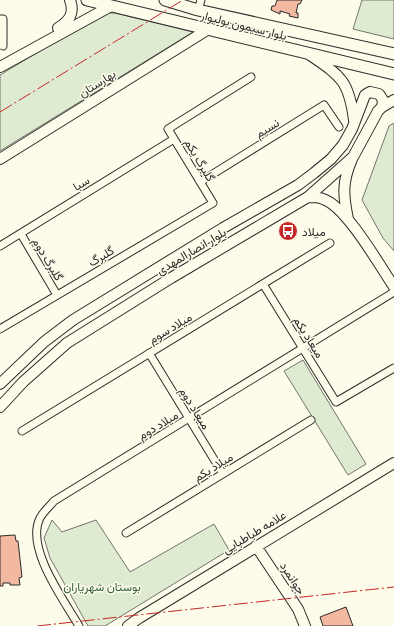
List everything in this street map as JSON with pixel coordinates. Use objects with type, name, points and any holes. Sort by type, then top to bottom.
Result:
[{"type":"main road","points":[[26,51],[69,20],[73,12],[70,0]]},
{"type":"main road","name":"بلوار سیمون بولیوار","points":[[87,0],[310,55],[394,74]]},
{"type":"main road","name":"بلوار سیمون بولیوار","points":[[165,0],[199,5],[394,54]]},
{"type":"main road","points":[[0,67],[26,51],[111,6]]},
{"type":"main road","name":"بهارستان","points":[[0,159],[207,30]]},
{"type":"main road","points":[[310,55],[334,71],[344,82],[351,99],[354,123]]},
{"type":"main road","name":"بلوار انصارالمهدی","points":[[0,384],[44,342],[73,320],[223,228],[298,185],[330,159],[342,145],[354,123],[363,99],[370,92],[380,94],[383,100],[382,106],[353,157],[308,196],[171,278],[67,343],[23,382],[0,407]]},
{"type":"main road","points":[[382,106],[394,100]]},
{"type":"main road","points":[[348,219],[343,197],[345,176],[353,157]]},
{"type":"main road","points":[[308,196],[324,199],[336,207],[348,219],[394,287]]},
{"type":"main road","name":"علامه طباطبایی","points":[[128,626],[256,546],[394,463]]},
{"type":"main road","name":"جوانمرد","points":[[256,546],[298,609],[305,626]]},
{"type":"street","points":[[0,19],[4,19],[4,46]]},
{"type":"street","name":"گلبرگ یکم","points":[[213,202],[168,129],[251,77]]},
{"type":"street","name":"نسیم","points":[[200,182],[324,106],[339,126]]},
{"type":"street","name":"سبا","points":[[0,246],[174,139]]},
{"type":"street","name":"گلبرگ","points":[[0,329],[213,202]]},
{"type":"street","name":"گلبرگ دوم","points":[[21,234],[57,295]]},
{"type":"street","name":"میلاد سوم","points":[[22,431],[330,243]]},
{"type":"street","name":"میعاد یکم","points":[[263,284],[336,402],[394,368]]},
{"type":"street","name":"میلاد دوم","points":[[79,626],[40,557],[36,536],[40,518],[54,501],[394,292]]},
{"type":"street","name":"میعاد دوم","points":[[149,353],[223,474]]},
{"type":"street","name":"میلاد یکم","points":[[126,533],[311,420]]},
{"type":"green space","points":[[362,0],[394,0],[394,39],[353,29]]},
{"type":"green space","points":[[115,13],[193,32],[0,151],[0,75],[101,14]]},
{"type":"green space","points":[[394,123],[394,251],[383,238],[362,200],[389,126]]},
{"type":"green space","points":[[303,360],[366,464],[348,475],[284,371]]},
{"type":"green space","name":"بوستان شهریاران","points":[[52,520],[62,532],[96,520],[130,572],[214,524],[229,550],[105,626],[88,626],[50,558],[44,538]]},
{"type":"building","points":[[277,0],[302,0],[300,4],[298,4],[296,13],[298,13],[298,18],[289,16],[290,14],[280,11],[280,14],[271,10],[272,6],[275,6]]},
{"type":"building","points":[[15,535],[16,541],[18,541],[22,577],[19,578],[20,585],[3,583],[3,586],[0,586],[0,536]]},
{"type":"building","points":[[346,607],[353,626],[323,626],[320,617]]},
{"type":"power","points":[[0,112],[183,0]]},
{"type":"power","points":[[37,626],[394,587]]},
{"type":"place","name":"میلاد","points":[[288,231]]}]
